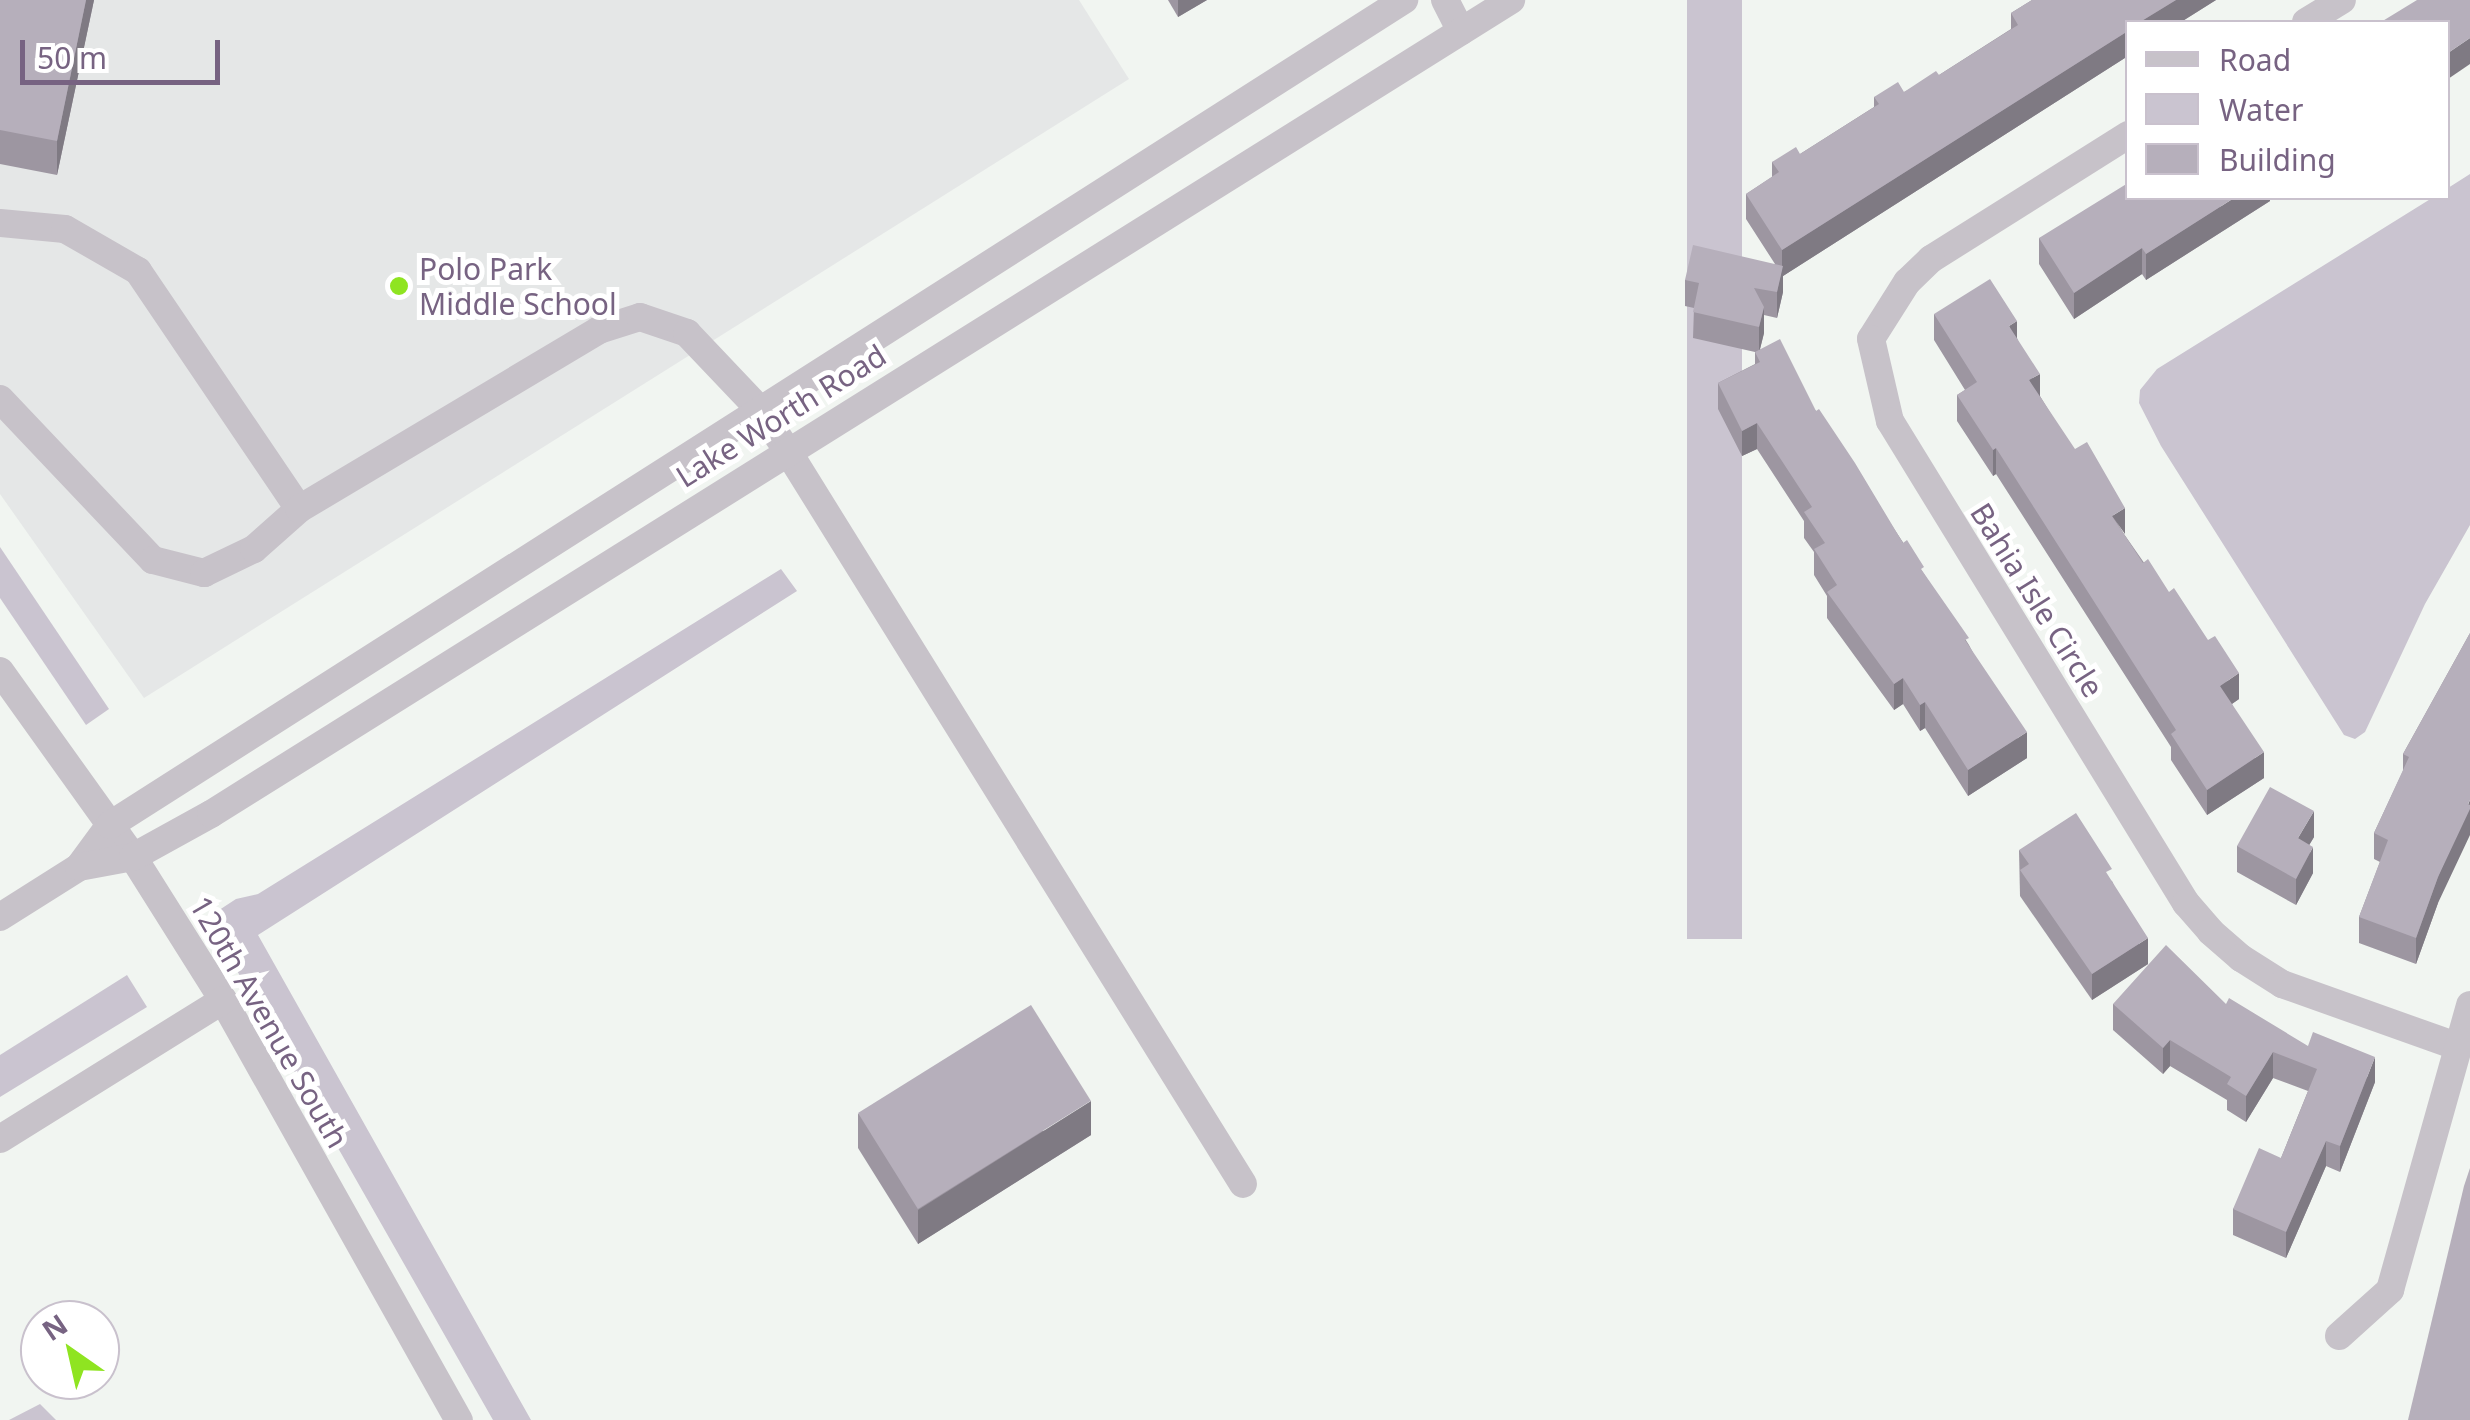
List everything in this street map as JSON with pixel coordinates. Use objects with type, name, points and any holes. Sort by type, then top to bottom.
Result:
[{"type":"street","name":"Lake Worth Road","points":[[79,867],[110,824],[1404,0]]},
{"type":"street","points":[[1444,0],[1462,31]]},
{"type":"street","name":"Lake Worth Road","points":[[0,917],[79,867],[133,857],[227,804],[1510,0]]},
{"type":"street","points":[[2309,20],[2342,0]]},
{"type":"street","name":"Bahia Isle Circle","points":[[2125,137],[1931,259],[1908,282],[1872,340],[1890,422],[2186,903],[2212,932],[2241,958],[2282,984],[2456,1046]]},
{"type":"street","points":[[0,223],[65,229],[138,271],[299,509]]},
{"type":"street","points":[[0,399],[153,560],[204,573],[254,549],[299,509],[599,330],[640,317],[687,333],[760,410],[787,450],[1243,1184]]},
{"type":"street","name":"120th Avenue South","points":[[0,671],[66,769],[133,857],[222,1000],[459,1420]]},
{"type":"street","points":[[0,1139],[222,1000]]},
{"type":"street","points":[[2338,1336],[2390,1290],[2470,1005]]},
{"type":"shaded area","name":"Polo Park Middle School","points":[[0,0],[1079,0],[1129,79],[144,698],[0,494]]},
{"type":"water","points":[[1687,0],[1742,0],[1742,939],[1687,939]]},
{"type":"water","points":[[2470,174],[2470,525],[2425,604],[2365,732],[2355,739],[2344,735],[2161,446],[2139,403],[2140,390],[2157,369],[2429,200],[2450,200],[2450,187]]},
{"type":"water","points":[[0,547],[109,709],[86,725],[0,598]]},
{"type":"water","points":[[781,569],[797,591],[258,935],[531,1420],[493,1420],[207,918],[236,899],[258,894]]},
{"type":"water","points":[[127,975],[147,1007],[0,1097],[0,1055]]},
{"type":"water","points":[[40,1404],[56,1420],[9,1420]]},
{"type":"building","points":[[0,0],[86,0],[57,141],[0,130]]},
{"type":"building","points":[[2032,0],[2176,0],[2143,20],[2125,20],[2125,33],[1782,250],[1746,194],[1779,172],[1772,162],[1796,147],[1800,154],[1879,104],[1874,97],[1898,82],[1904,92],[1936,71],[1939,75],[2018,25],[2011,13]]},
{"type":"building","points":[[2417,0],[2470,0],[2470,38],[2450,52],[2450,20],[2384,20]]},
{"type":"building","points":[[2125,185],[2125,200],[2231,200],[2146,254],[2142,248],[2074,293],[2039,238]]},
{"type":"building","points":[[1693,245],[1783,266],[1777,292],[1754,288],[1764,307],[1759,327],[1693,312],[1699,283],[1685,280]]},
{"type":"building","points":[[1990,279],[2017,321],[2009,326],[2040,374],[2029,380],[2075,449],[2087,442],[2125,508],[2112,516],[2143,563],[2148,559],[2169,592],[2174,588],[2208,640],[2215,636],[2239,673],[2220,686],[2264,752],[2207,790],[2171,734],[2176,730],[1996,448],[1993,450],[1957,395],[1977,382],[1934,314]]},
{"type":"building","points":[[1780,339],[1816,411],[1819,409],[1855,463],[1903,543],[1907,540],[1924,567],[1921,569],[1969,638],[1965,640],[2027,732],[1968,770],[1925,702],[1920,705],[1903,678],[1894,684],[1827,592],[1837,585],[1814,549],[1825,543],[1804,512],[1812,507],[1757,423],[1742,431],[1718,383],[1760,362],[1755,352]]},
{"type":"building","points":[[2470,633],[2470,809],[2438,877],[2416,938],[2359,917],[2388,840],[2374,833],[2409,757],[2403,754]]},
{"type":"building","points":[[2270,787],[2314,811],[2298,838],[2313,847],[2296,879],[2237,846]]},
{"type":"building","points":[[2076,813],[2112,869],[2106,872],[2148,938],[2092,974],[2020,870],[2029,864],[2019,850]]},
{"type":"building","points":[[2166,945],[2226,1004],[2229,998],[2308,1046],[2313,1032],[2375,1057],[2340,1146],[2326,1141],[2286,1232],[2233,1209],[2259,1148],[2281,1158],[2317,1069],[2273,1052],[2246,1096],[2227,1084],[2231,1077],[2170,1040],[2163,1048],[2113,1004]]},
{"type":"building","points":[[1031,1005],[1091,1101],[918,1209],[858,1113]]},
{"type":"building","points":[[2470,1168],[2470,1420],[2408,1420],[2464,1186]]},
{"type":"place","name":"Polo Park Middle School","points":[[399,286]]}]
